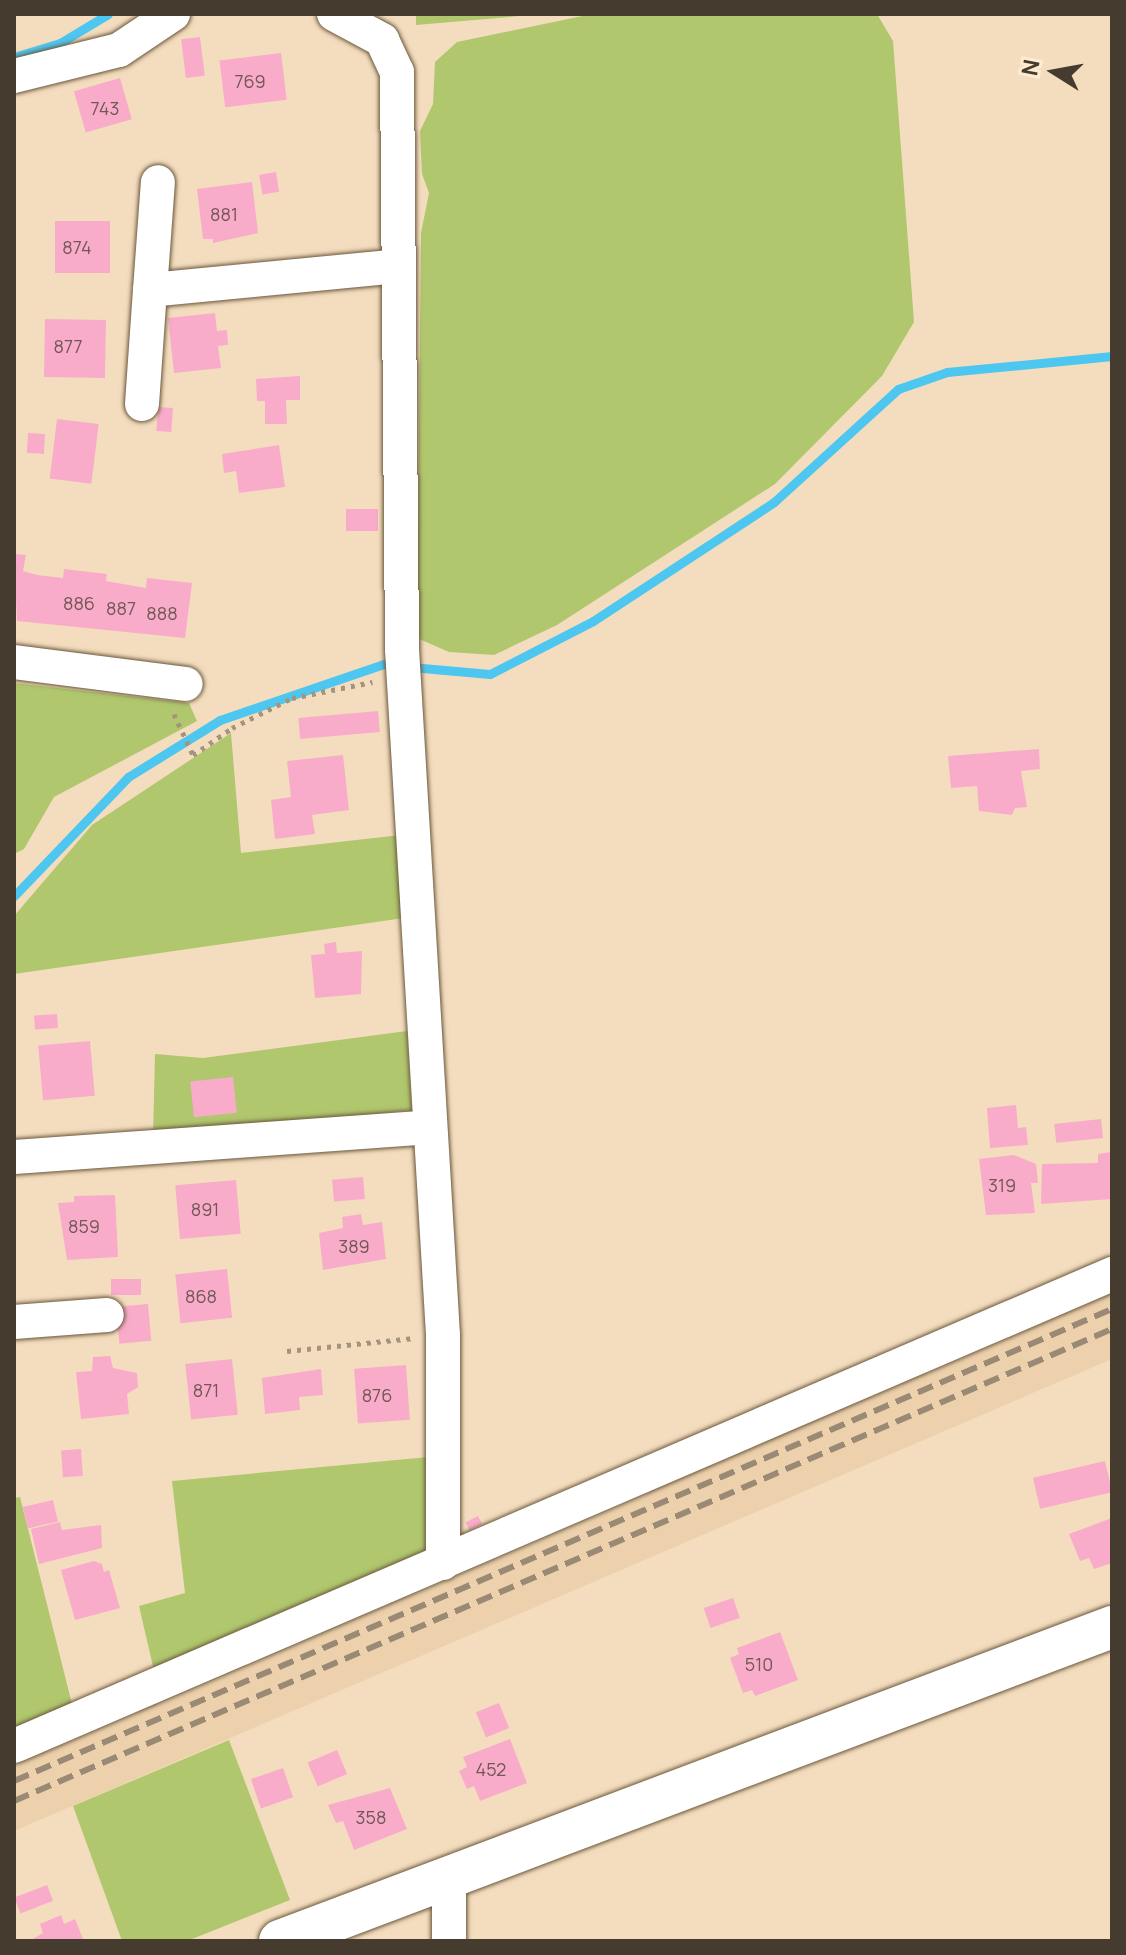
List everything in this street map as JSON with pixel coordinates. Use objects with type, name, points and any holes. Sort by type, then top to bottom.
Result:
[{"type":"main road","points":[[280,1941],[1112,1627]]},
{"type":"street","points":[[14,76],[119,50],[173,14]]},
{"type":"street","points":[[334,14],[382,40],[397,72],[404,668],[428,1127],[443,1335],[443,1563]]},
{"type":"street","points":[[142,404],[158,182]]},
{"type":"street","points":[[150,290],[397,266]]},
{"type":"street","points":[[14,662],[186,684]]},
{"type":"street","points":[[14,1157],[428,1127]]},
{"type":"street","points":[[14,1746],[1112,1274]]},
{"type":"street","points":[[14,1322],[107,1315]]},
{"type":"street","points":[[449,1875],[449,1941]]},
{"type":"path","points":[[181,735],[193,755],[232,728],[292,698],[404,668]]},
{"type":"path","points":[[287,1351],[443,1335]]},
{"type":"shaded area","points":[[1112,1293],[1112,1359],[14,1831],[14,1766],[135,1715],[153,1702],[159,1705],[389,1605],[392,1599],[412,1596],[644,1496],[661,1484],[901,1385],[902,1379],[927,1374]]},
{"type":"green space","points":[[416,14],[544,14],[416,25]]},
{"type":"green space","points":[[592,14],[877,14],[893,41],[914,322],[882,376],[775,484],[557,625],[494,655],[449,652],[417,638],[421,233],[429,193],[422,174],[420,131],[433,104],[435,62],[457,42]]},
{"type":"green space","points":[[14,683],[189,703],[197,721],[54,797],[24,849],[14,854]]},
{"type":"green space","points":[[231,733],[241,853],[401,835],[404,918],[14,974],[14,916],[92,825]]},
{"type":"green space","points":[[407,1031],[412,1110],[153,1137],[155,1054],[203,1058]]},
{"type":"green space","points":[[429,1457],[429,1552],[155,1675],[139,1606],[185,1593],[172,1481]]},
{"type":"green space","points":[[20,1497],[74,1712],[14,1736],[14,1498]]},
{"type":"green space","points":[[229,1740],[290,1900],[187,1941],[122,1941],[73,1806]]},
{"type":"building","points":[[200,37],[205,76],[186,78],[181,39]]},
{"type":"building","points":[[281,53],[287,100],[225,107],[219,61]]},
{"type":"building","points":[[120,78],[132,119],[86,133],[74,91]]},
{"type":"building","points":[[276,172],[279,192],[262,194],[259,175]]},
{"type":"building","points":[[252,182],[258,233],[213,243],[213,239],[203,239],[197,189]]},
{"type":"building","points":[[55,221],[110,221],[110,273],[55,273]]},
{"type":"building","points":[[215,313],[217,331],[227,330],[228,345],[218,346],[221,368],[174,373],[168,318]]},
{"type":"building","points":[[45,319],[106,320],[105,378],[44,377]]},
{"type":"building","points":[[300,376],[300,400],[286,400],[287,424],[265,424],[265,401],[257,401],[256,379]]},
{"type":"building","points":[[158,407],[173,408],[171,432],[156,431]]},
{"type":"building","points":[[57,419],[99,424],[91,484],[50,479]]},
{"type":"building","points":[[28,433],[45,434],[44,454],[27,453]]},
{"type":"building","points":[[279,445],[285,487],[239,493],[236,471],[224,473],[222,454]]},
{"type":"building","points":[[346,509],[378,509],[378,531],[346,531]]},
{"type":"building","points":[[14,554],[26,555],[23,571],[37,575],[63,578],[64,569],[107,574],[106,581],[146,588],[147,578],[192,583],[185,638],[17,621]]},
{"type":"building","points":[[378,711],[380,732],[300,739],[298,718]]},
{"type":"building","points":[[1039,749],[1040,769],[1021,771],[1027,807],[1015,808],[1012,815],[979,811],[977,786],[951,788],[948,756]]},
{"type":"building","points":[[343,755],[349,810],[312,815],[315,834],[275,839],[271,800],[291,797],[287,761]]},
{"type":"building","points":[[336,942],[337,953],[362,951],[361,994],[315,998],[311,955],[325,954],[324,944]]},
{"type":"building","points":[[57,1014],[58,1028],[35,1030],[34,1016]]},
{"type":"building","points":[[90,1041],[95,1096],[43,1100],[38,1046]]},
{"type":"building","points":[[233,1077],[237,1113],[194,1117],[190,1081]]},
{"type":"building","points":[[1016,1105],[1018,1128],[1026,1127],[1028,1145],[990,1148],[987,1108]]},
{"type":"building","points":[[1101,1119],[1103,1138],[1056,1143],[1054,1124]]},
{"type":"building","points":[[1112,1152],[1112,1199],[1041,1204],[1042,1164],[1098,1163],[1098,1154]]},
{"type":"building","points":[[1014,1155],[1036,1164],[1038,1183],[1031,1183],[1035,1213],[986,1215],[979,1159]]},
{"type":"building","points":[[363,1177],[365,1199],[334,1202],[332,1180]]},
{"type":"building","points":[[236,1180],[241,1234],[180,1239],[175,1185]]},
{"type":"building","points":[[115,1195],[118,1257],[67,1260],[58,1203],[74,1202],[74,1196]]},
{"type":"building","points":[[361,1214],[363,1225],[382,1222],[386,1259],[323,1270],[319,1233],[343,1228],[342,1217]]},
{"type":"building","points":[[227,1269],[232,1318],[180,1323],[175,1274]]},
{"type":"building","points":[[111,1279],[141,1279],[141,1295],[111,1295]]},
{"type":"building","points":[[148,1304],[151,1341],[119,1344],[116,1307]]},
{"type":"building","points":[[110,1356],[113,1368],[137,1373],[138,1387],[127,1394],[129,1414],[81,1419],[76,1372],[92,1371],[93,1357]]},
{"type":"building","points":[[232,1359],[238,1415],[191,1420],[185,1364]]},
{"type":"building","points":[[406,1365],[410,1420],[358,1423],[354,1369]]},
{"type":"building","points":[[321,1369],[323,1395],[299,1397],[300,1410],[265,1414],[262,1378]]},
{"type":"building","points":[[81,1449],[83,1476],[63,1477],[61,1450]]},
{"type":"building","points":[[1105,1461],[1112,1492],[1040,1509],[1033,1478]]},
{"type":"building","points":[[53,1500],[58,1521],[28,1528],[23,1507]]},
{"type":"building","points":[[478,1516],[482,1524],[470,1530],[466,1522]]},
{"type":"building","points":[[1112,1518],[1112,1563],[1094,1569],[1089,1558],[1080,1561],[1069,1534]]},
{"type":"building","points":[[60,1522],[62,1530],[101,1525],[102,1548],[39,1564],[31,1529]]},
{"type":"building","points":[[94,1561],[102,1564],[104,1572],[109,1570],[120,1608],[75,1620],[61,1570]]},
{"type":"building","points":[[733,1598],[740,1618],[711,1628],[704,1608]]},
{"type":"building","points":[[780,1632],[798,1680],[755,1696],[752,1690],[743,1693],[730,1658],[739,1654],[737,1648]]},
{"type":"building","points":[[499,1703],[509,1728],[486,1737],[476,1712]]},
{"type":"building","points":[[510,1739],[527,1783],[480,1801],[474,1786],[467,1789],[459,1771],[467,1767],[463,1757]]},
{"type":"building","points":[[337,1750],[347,1774],[318,1786],[308,1763]]},
{"type":"building","points":[[283,1768],[293,1797],[261,1808],[251,1779]]},
{"type":"building","points":[[390,1788],[407,1829],[354,1850],[343,1821],[336,1823],[328,1805]]},
{"type":"building","points":[[47,1885],[53,1901],[20,1913],[14,1898]]},
{"type":"building","points":[[61,1915],[64,1924],[75,1919],[84,1941],[29,1941],[43,1933],[40,1924]]},
{"type":"waterway","points":[[14,57],[60,43],[108,14]]},
{"type":"waterway","points":[[411,667],[490,674],[593,621],[774,502],[898,389],[947,372],[1112,356]]},
{"type":"waterway","points":[[14,896],[128,777],[220,720],[384,664],[396,665]]},
{"type":"railway","points":[[14,1781],[1112,1309]]},
{"type":"railway","points":[[14,1801],[1112,1329]]}]
